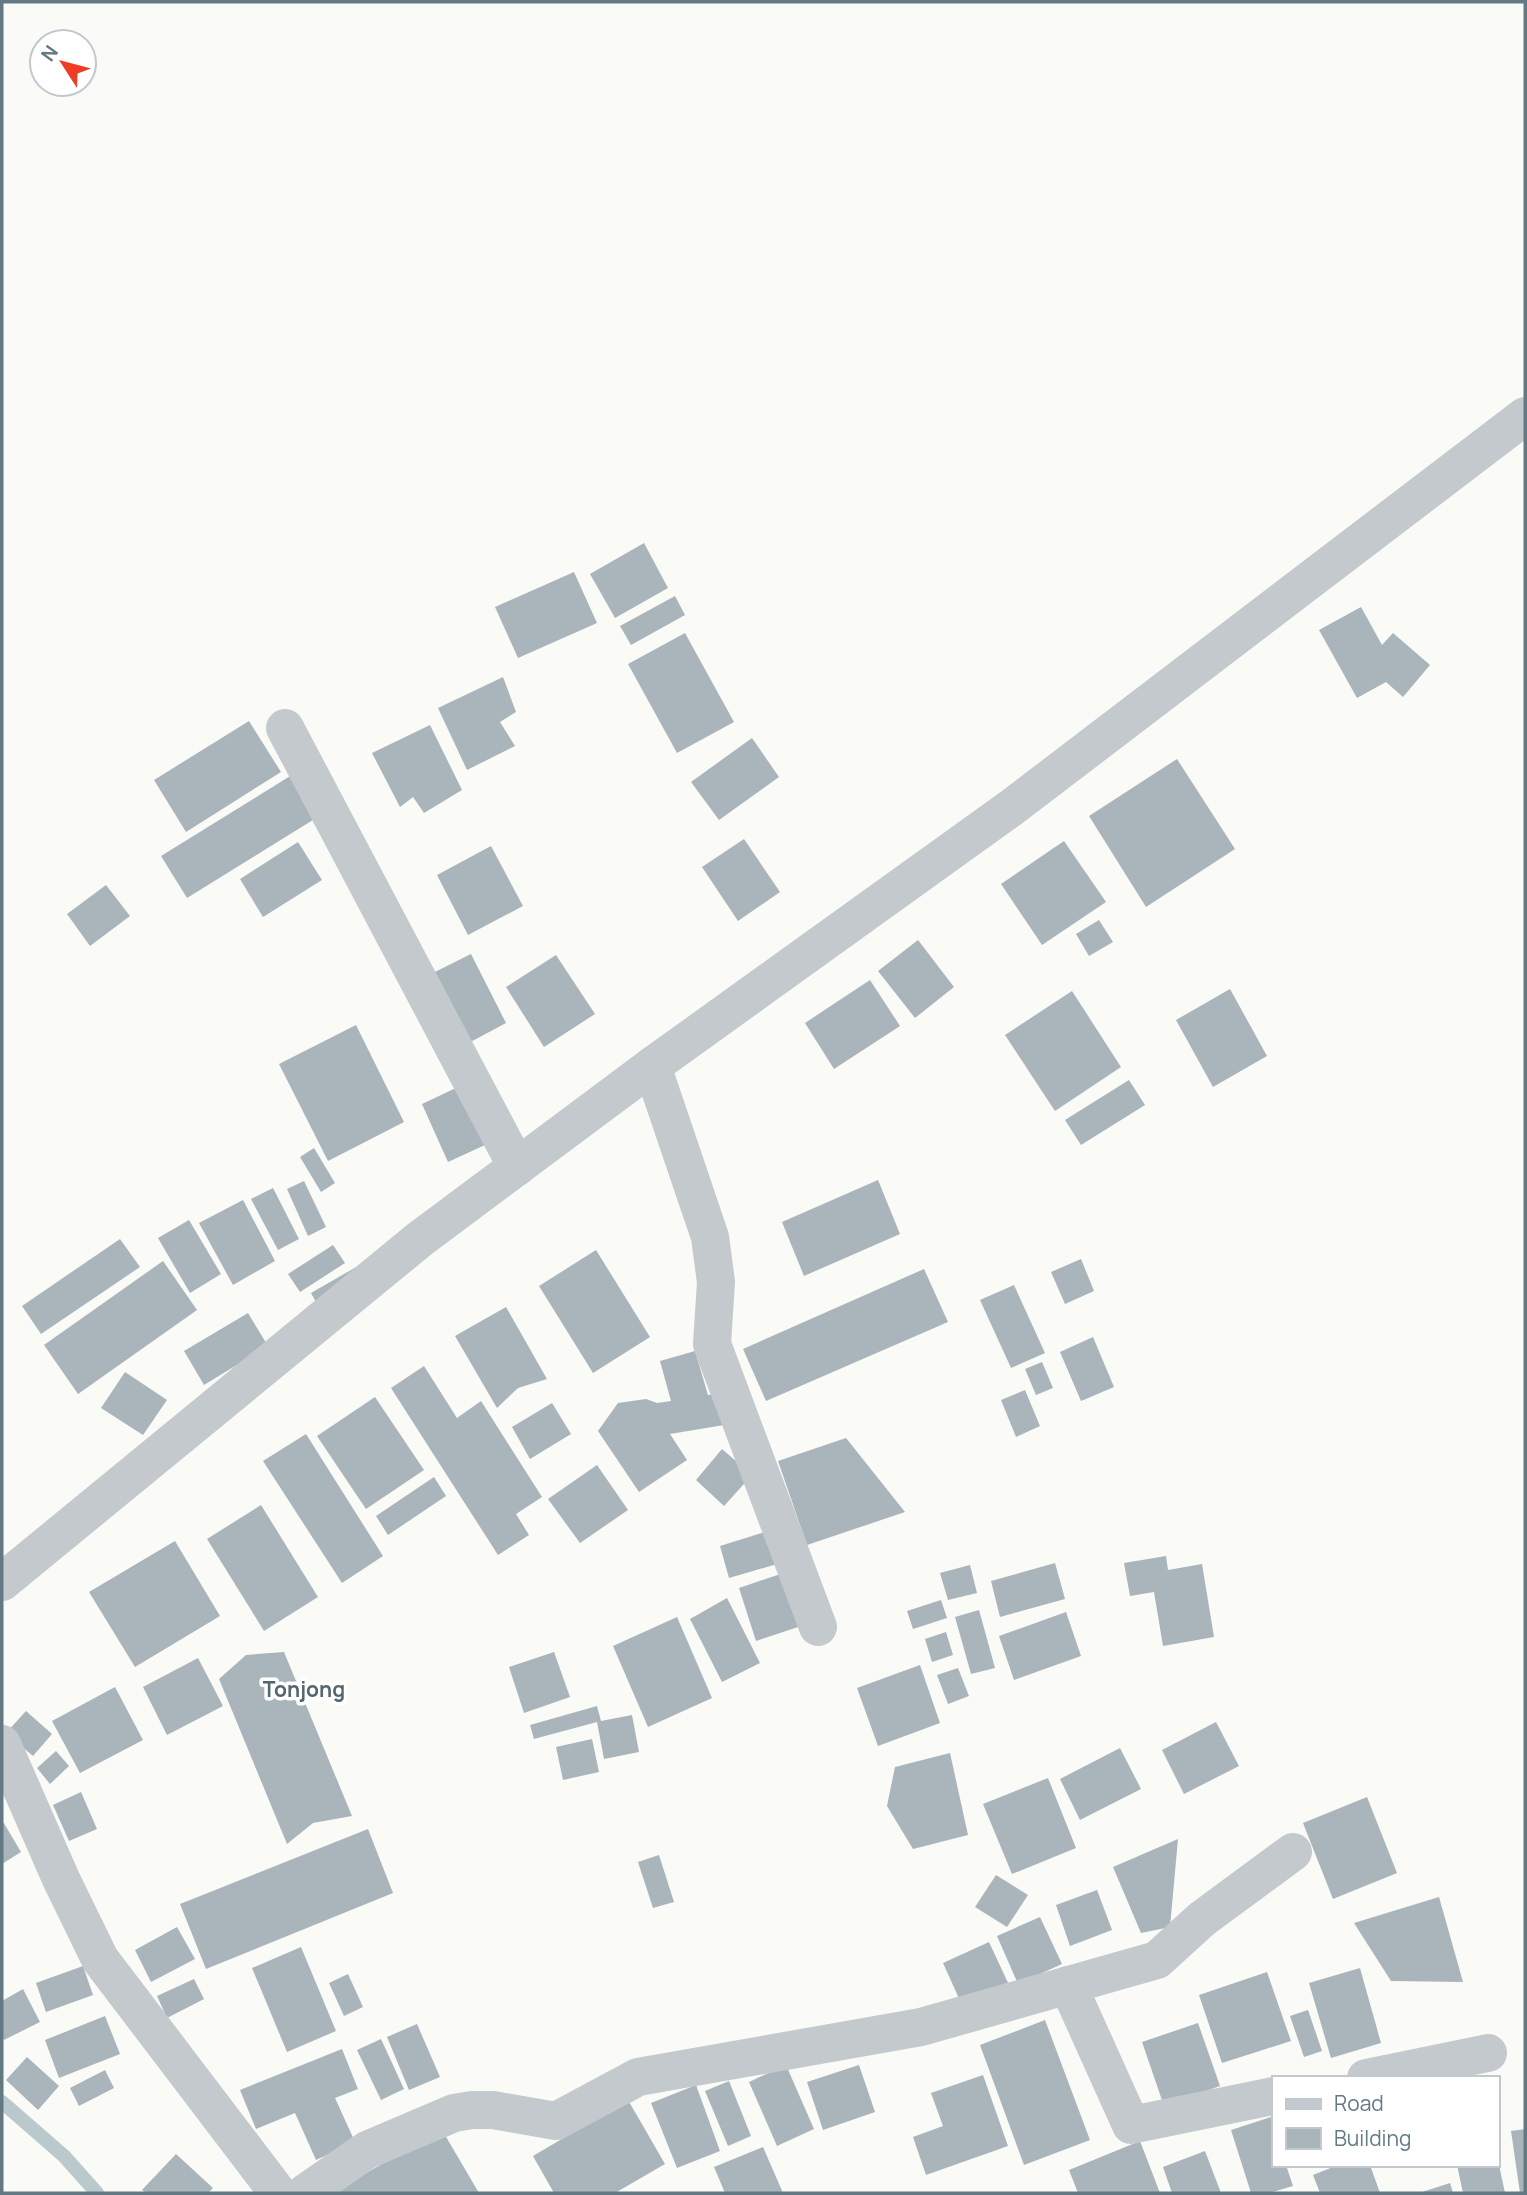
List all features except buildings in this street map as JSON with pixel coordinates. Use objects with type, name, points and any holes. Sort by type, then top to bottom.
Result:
[{"type":"street","points":[[2,1582],[420,1240],[652,1066],[1011,808],[1525,416]]},
{"type":"street","points":[[285,729],[517,1167]]},
{"type":"street","points":[[652,1066],[710,1237],[716,1282],[712,1344],[818,1627]]},
{"type":"street","points":[[2,1744],[61,1879],[100,1959],[278,2193]]},
{"type":"street","points":[[305,2193],[367,2150],[454,2113],[493,2110],[556,2121],[638,2077],[921,2027],[1157,1960],[1202,1919],[1293,1852]]},
{"type":"street","points":[[1068,1985],[1131,2125],[1272,2096]]},
{"type":"street","points":[[1376,2076],[1488,2053]]},
{"type":"waterway","points":[[2,2102],[64,2156],[97,2193]]},
{"type":"district","name":"Tonjong","points":[[304,1689]]}]
